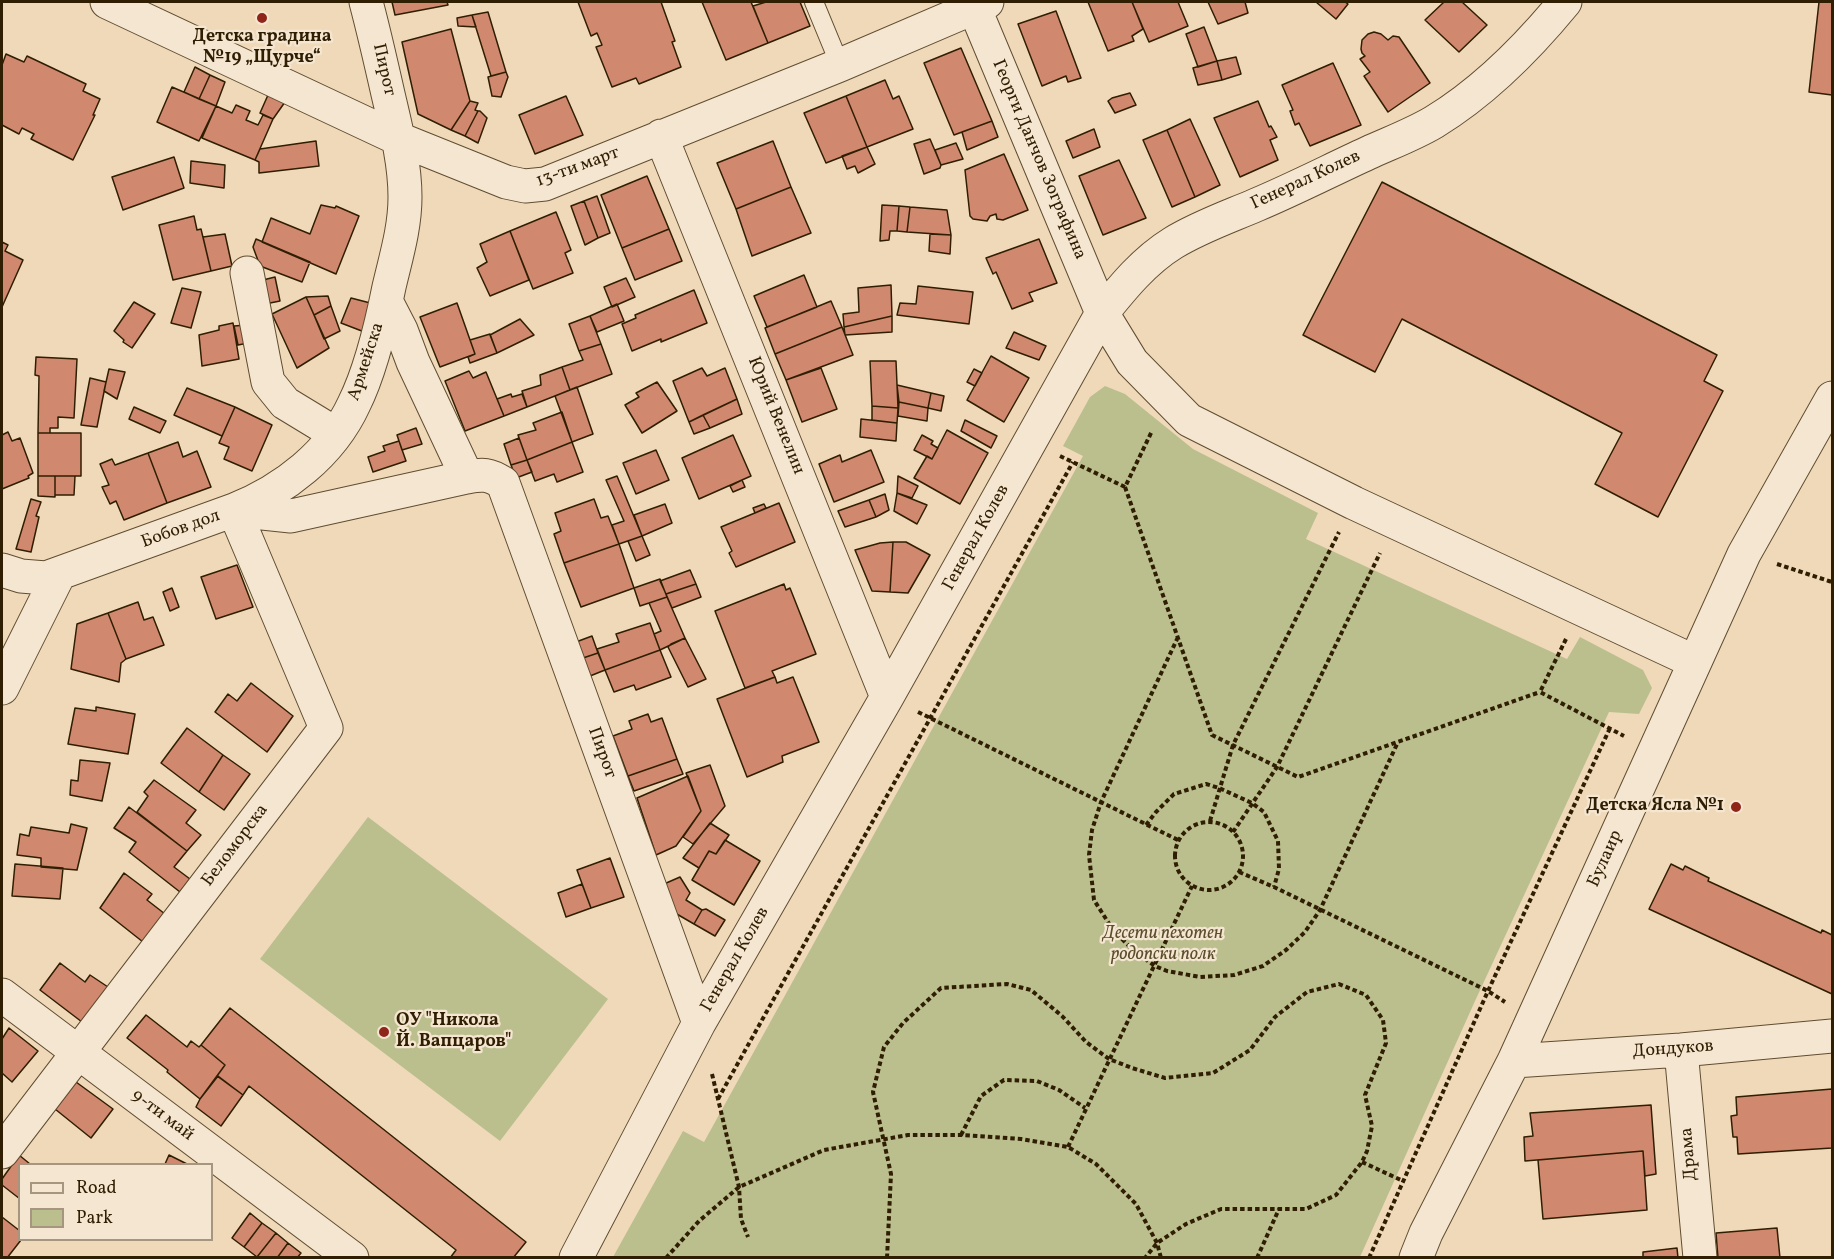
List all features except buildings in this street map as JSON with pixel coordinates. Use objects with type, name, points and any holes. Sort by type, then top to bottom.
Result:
[{"type":"street","name":"13-ти март","points":[[107,2],[399,139],[506,182],[525,186],[545,184],[840,65],[980,4]]},
{"type":"street","name":"Пирот","points":[[366,2],[399,139],[405,196],[403,227],[386,301]]},
{"type":"street","name":"Генерал Колев","points":[[576,1257],[699,1023],[887,697],[1102,313],[1143,267],[1173,243],[1434,122],[1472,95],[1533,40],[1565,2]]},
{"type":"street","name":"Георги Данчов Зографина","points":[[980,4],[1102,313],[1132,362],[1189,420],[1353,503],[1695,662]]},
{"type":"street","name":"Юрий Венелин","points":[[661,136],[887,697]]},
{"type":"street","points":[[247,273],[268,382],[285,403],[336,434]]},
{"type":"street","name":"Армейска","points":[[234,510],[258,500],[301,472],[336,434],[354,405],[369,364],[386,301]]},
{"type":"street","points":[[386,301],[466,477]]},
{"type":"street","name":"Булаир","points":[[1416,1257],[1514,1061],[1744,554],[1833,398]]},
{"type":"street","name":"Бобов дол","points":[[2,570],[21,576],[46,578],[234,510],[291,516],[482,474],[503,483]]},
{"type":"street","name":"Пирот","points":[[503,483],[699,1023]]},
{"type":"street","name":"Беломорска","points":[[2,1152],[326,728],[234,510]]},
{"type":"street","points":[[2,688],[59,574]]},
{"type":"street","name":"9-ти май","points":[[2,995],[351,1257]]},
{"type":"street","name":"Дондуков","points":[[1514,1061],[1681,1050],[1833,1036]]},
{"type":"street","name":"Драма","points":[[1681,1050],[1700,1257]]},
{"type":"lane","points":[[814,2],[840,65]]},
{"type":"path","points":[[1125,487],[1168,398]]},
{"type":"path","points":[[1030,442],[1125,487],[1212,735],[1298,777],[1540,692],[1580,609]]},
{"type":"path","points":[[718,1099],[1073,462]]},
{"type":"path","points":[[1210,821],[1233,745],[1353,503]]},
{"type":"path","points":[[1233,832],[1277,767],[1395,522]]},
{"type":"path","points":[[1744,554],[1833,582]]},
{"type":"path","points":[[1178,637],[1101,802],[1092,830],[1089,855],[1094,900],[1113,930],[1134,951],[1155,966],[1167,971],[1200,977],[1234,975],[1263,966],[1287,950],[1305,932],[1320,910],[1398,742]]},
{"type":"path","points":[[1540,692],[1654,751]]},
{"type":"path","points":[[887,697],[1178,840]]},
{"type":"path","points":[[1369,1257],[1488,991],[1610,728]]},
{"type":"path","points":[[1146,825],[1174,794],[1206,784],[1252,802],[1264,812],[1278,841],[1279,868],[1275,887]]},
{"type":"path","points":[[1210,821],[1220,823],[1233,832],[1241,843],[1243,863],[1232,881],[1213,890],[1202,890],[1183,879],[1174,861],[1178,840],[1184,832],[1200,822],[1210,821]]},
{"type":"path","points":[[1239,872],[1275,887],[1488,991],[1532,1021]]},
{"type":"path","points":[[1068,1147],[1192,886]]},
{"type":"path","points":[[886,1257],[891,1174],[873,1092],[884,1047],[903,1023],[941,988],[1007,984],[1031,990],[1062,1016],[1086,1042],[1109,1059],[1165,1078],[1213,1073],[1250,1050],[1275,1017],[1307,992],[1339,984],[1366,995],[1383,1020],[1386,1044],[1365,1095],[1372,1126],[1362,1162],[1336,1195],[1306,1209],[1221,1209],[1186,1224],[1157,1243],[1145,1257]]},
{"type":"path","points":[[699,1023],[739,1187],[741,1219],[748,1237]]},
{"type":"path","points":[[961,1135],[981,1096],[1004,1080],[1037,1081],[1059,1090],[1085,1108]]},
{"type":"path","points":[[666,1257],[699,1221],[739,1187],[824,1150],[908,1135],[961,1135],[1021,1139],[1068,1147],[1096,1164],[1136,1204],[1157,1243],[1161,1257]]},
{"type":"path","points":[[1362,1162],[1403,1181]]},
{"type":"path","points":[[1257,1257],[1279,1209]]},
{"type":"green space","name":"Десети пехотен родопски полк","points":[[1105,386],[1125,394],[1193,449],[1318,513],[1306,539],[1567,659],[1580,637],[1643,670],[1652,688],[1639,714],[1609,712],[1360,1257],[613,1257],[683,1131],[704,1142],[1083,456],[1063,446],[1090,397]]},
{"type":"green space","points":[[368,817],[608,999],[500,1141],[260,959]]},
{"type":"place","name":"Детска градина №19 „Щурче“","points":[[262,18]]},
{"type":"place","name":"Детска Ясла №1","points":[[1736,807]]},
{"type":"place","name":"ОУ \"Никола Й. Вапцаров\"","points":[[384,1032]]}]
